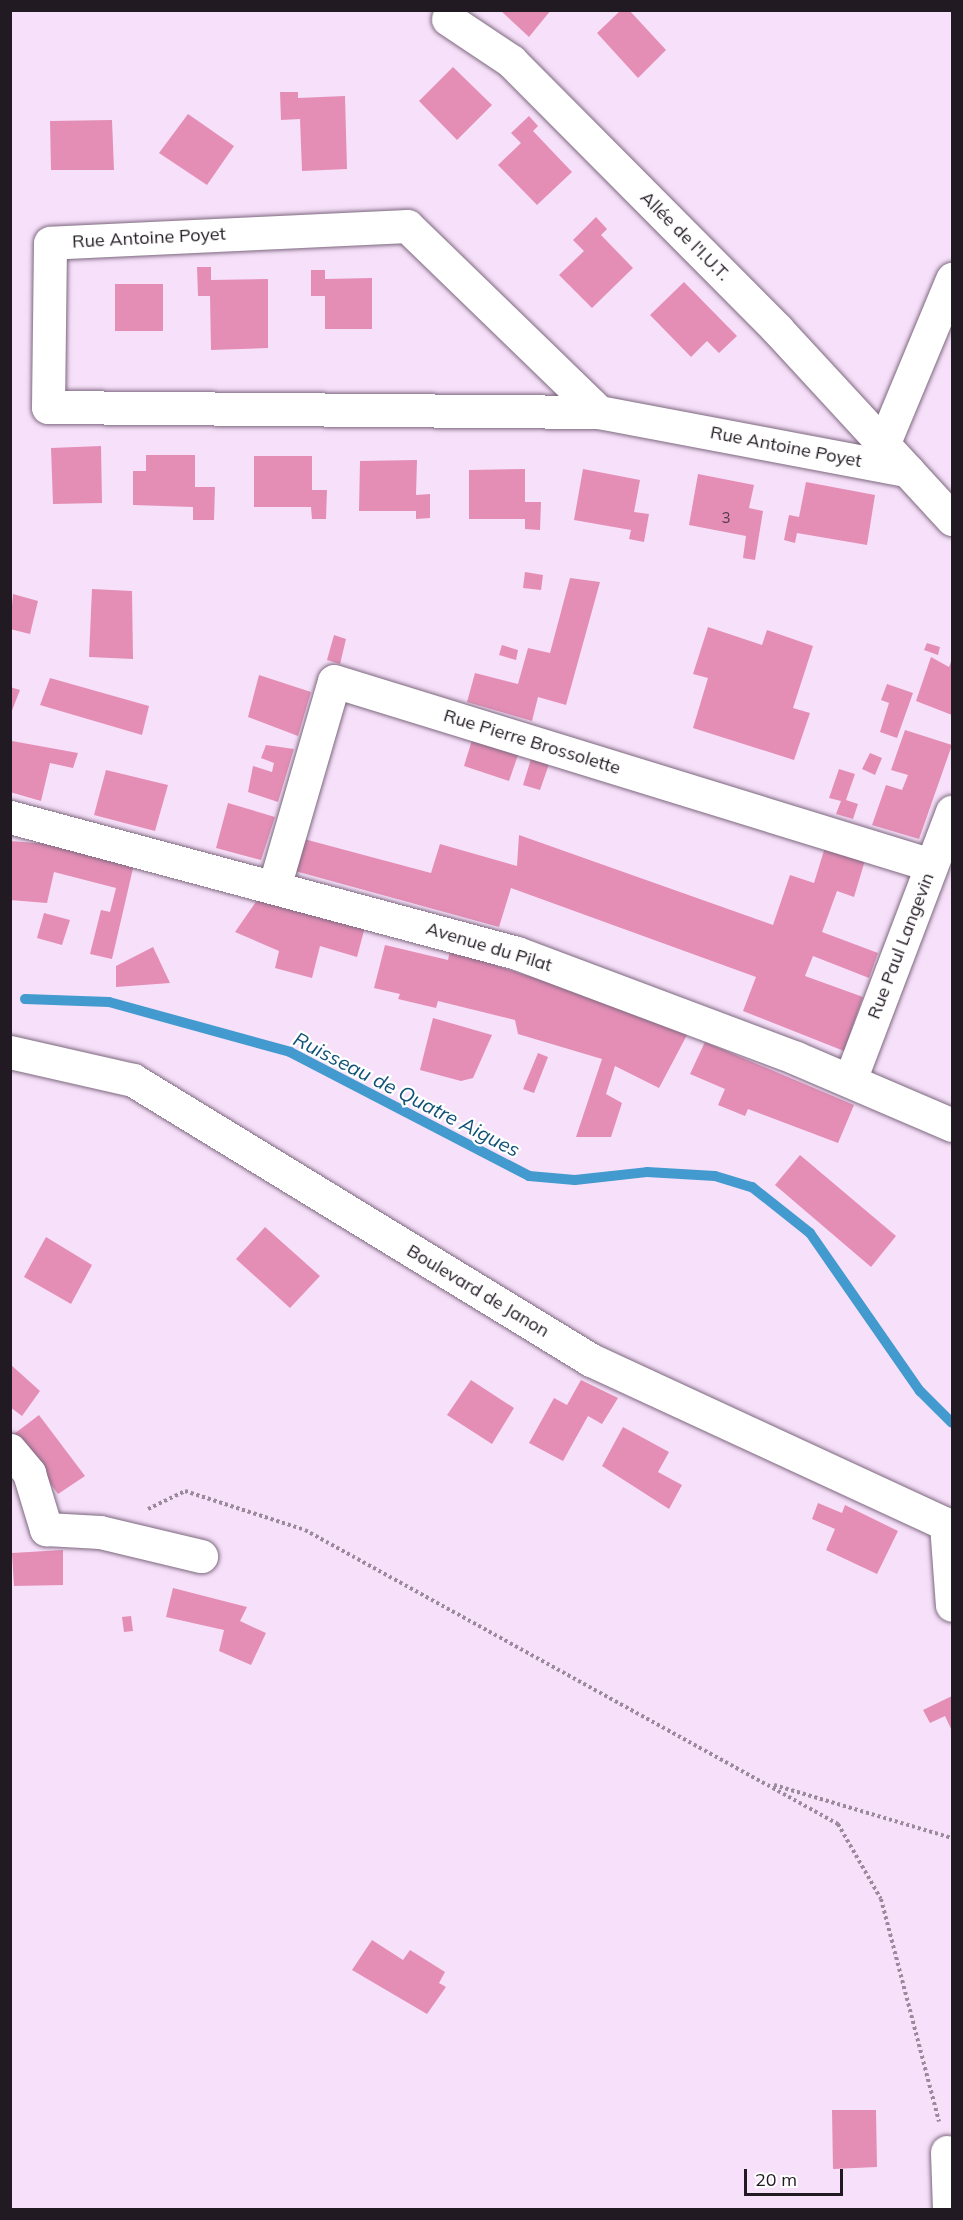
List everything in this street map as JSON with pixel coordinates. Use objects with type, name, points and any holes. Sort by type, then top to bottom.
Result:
[{"type":"street","name":"Allée de l'I.U.T.","points":[[448,19],[511,61],[777,329],[907,470]]},
{"type":"street","name":"Rue Antoine Poyet","points":[[599,412],[407,226],[50,243],[48,407],[599,412],[907,470]]},
{"type":"street","points":[[883,445],[952,279]]},
{"type":"street","points":[[907,470],[952,519]]},
{"type":"street","name":"Rue Pierre Brossolette","points":[[275,884],[334,681],[931,866]]},
{"type":"street","name":"Rue Paul Langevin","points":[[850,1080],[952,812]]},
{"type":"street","name":"Avenue du Pilat","points":[[10,817],[275,884],[517,953],[850,1080],[952,1125]]},
{"type":"street","name":"Boulevard de Janon","points":[[10,1052],[133,1080],[591,1360],[950,1524]]},
{"type":"street","points":[[10,1450],[29,1473],[46,1529],[100,1532],[201,1556]]},
{"type":"street","points":[[950,1524],[952,1605]]},
{"type":"street","points":[[947,2152],[949,2210]]},
{"type":"path","points":[[100,1532],[185,1491],[305,1530],[768,1783],[838,1824],[881,1899],[947,2152]]},
{"type":"path","points":[[768,1783],[952,1838]]},
{"type":"building","points":[[500,10],[551,10],[529,37]]},
{"type":"building","points":[[621,10],[629,10],[666,50],[638,78],[597,33]]},
{"type":"building","points":[[453,67],[492,105],[457,140],[419,101]]},
{"type":"building","points":[[280,92],[298,92],[298,98],[345,96],[347,169],[302,171],[300,119],[281,120]]},
{"type":"building","points":[[188,114],[234,146],[207,185],[159,153]]},
{"type":"building","points":[[529,116],[538,126],[533,131],[572,172],[537,205],[498,165],[521,143],[511,133]]},
{"type":"building","points":[[112,120],[114,170],[51,170],[50,121]]},
{"type":"building","points":[[596,217],[607,229],[601,235],[633,268],[592,308],[559,275],[584,251],[573,240]]},
{"type":"building","points":[[197,267],[211,267],[211,280],[268,279],[268,348],[211,350],[210,296],[198,296]]},
{"type":"building","points":[[311,270],[325,270],[325,279],[372,278],[372,329],[325,329],[325,296],[311,296]]},
{"type":"building","points":[[684,282],[737,336],[719,353],[707,341],[691,357],[650,315]]},
{"type":"building","points":[[115,284],[163,284],[163,331],[115,331]]},
{"type":"building","points":[[101,446],[102,503],[53,504],[51,448]]},
{"type":"building","points":[[146,455],[195,455],[195,487],[215,487],[214,520],[193,520],[193,507],[133,505],[133,471],[146,471]]},
{"type":"building","points":[[254,456],[312,456],[312,490],[327,490],[326,519],[312,519],[311,507],[254,507]]},
{"type":"building","points":[[417,460],[416,495],[430,494],[430,518],[416,519],[416,511],[359,511],[360,461]]},
{"type":"building","points":[[525,469],[525,502],[541,502],[540,530],[525,529],[525,519],[469,519],[469,470]]},
{"type":"building","points":[[583,469],[640,480],[634,512],[649,514],[644,542],[629,539],[631,530],[574,520]]},
{"type":"building","points":[[698,474],[754,485],[749,508],[763,511],[755,560],[743,558],[746,536],[689,525]]},
{"type":"building","points":[[806,482],[875,495],[867,545],[797,533],[795,543],[784,540],[789,515],[799,517]]},
{"type":"building","points":[[525,572],[543,575],[541,590],[523,588]]},
{"type":"building","points":[[570,578],[600,582],[566,705],[538,697],[532,721],[467,702],[475,673],[518,684],[528,648],[550,653]]},
{"type":"building","points":[[92,589],[132,591],[133,659],[89,657]]},
{"type":"building","points":[[13,594],[38,601],[30,634],[10,629]]},
{"type":"building","points":[[708,627],[762,645],[767,630],[813,646],[793,708],[810,713],[794,760],[693,728],[708,678],[693,674]]},
{"type":"building","points":[[334,635],[346,639],[340,664],[327,660]]},
{"type":"building","points":[[927,643],[940,647],[938,655],[924,650]]},
{"type":"building","points":[[502,645],[518,650],[516,660],[499,655]]},
{"type":"building","points":[[931,657],[949,667],[952,659],[952,715],[916,701]]},
{"type":"building","points":[[259,675],[311,692],[298,736],[248,717]]},
{"type":"building","points":[[50,678],[149,706],[142,735],[40,705]]},
{"type":"building","points":[[887,684],[913,693],[897,738],[880,732],[889,703],[881,700]]},
{"type":"building","points":[[10,687],[20,690],[11,713],[10,713]]},
{"type":"building","points":[[905,730],[952,745],[919,839],[872,825],[886,785],[902,790],[908,775],[891,770]]},
{"type":"building","points":[[472,740],[518,755],[509,781],[464,766]]},
{"type":"building","points":[[12,741],[78,753],[73,768],[50,763],[41,801],[10,792]]},
{"type":"building","points":[[266,745],[294,749],[278,802],[248,792],[253,766],[272,772],[274,763],[261,758]]},
{"type":"building","points":[[870,753],[882,758],[875,775],[862,769]]},
{"type":"building","points":[[531,759],[549,764],[540,790],[523,785]]},
{"type":"building","points":[[839,769],[855,774],[846,800],[858,804],[853,819],[836,814],[841,801],[829,798]]},
{"type":"building","points":[[106,770],[168,785],[155,831],[94,815]]},
{"type":"building","points":[[228,803],[275,817],[261,860],[216,848]]},
{"type":"building","points":[[519,835],[773,925],[790,875],[814,883],[826,844],[866,857],[854,897],[837,891],[822,932],[878,953],[869,978],[813,956],[805,976],[863,997],[844,1051],[743,1011],[756,977],[511,888],[499,927],[295,871],[304,839],[431,873],[440,844],[517,866]]},
{"type":"building","points":[[10,841],[60,845],[134,864],[112,959],[90,954],[101,910],[110,912],[116,888],[54,872],[47,903],[10,900]]},
{"type":"building","points":[[258,899],[365,927],[357,957],[320,946],[312,978],[275,968],[279,951],[235,932]]},
{"type":"building","points":[[44,913],[70,920],[62,945],[37,938]]},
{"type":"building","points":[[385,945],[448,960],[450,951],[620,1005],[687,1035],[659,1088],[615,1066],[606,1094],[622,1103],[611,1137],[576,1137],[602,1059],[518,1034],[515,1020],[438,1001],[436,1008],[398,999],[400,994],[374,988]]},
{"type":"building","points":[[153,947],[170,983],[116,987],[116,966]]},
{"type":"building","points":[[433,1018],[492,1035],[473,1078],[461,1081],[420,1070]]},
{"type":"building","points":[[705,1042],[854,1105],[838,1143],[748,1109],[745,1116],[718,1105],[725,1089],[690,1074]]},
{"type":"building","points":[[538,1053],[548,1057],[534,1093],[523,1089]]},
{"type":"building","points":[[800,1155],[896,1236],[871,1267],[775,1185]]},
{"type":"building","points":[[265,1227],[320,1276],[290,1308],[236,1259]]},
{"type":"building","points":[[46,1237],[92,1265],[71,1304],[24,1277]]},
{"type":"building","points":[[10,1364],[40,1391],[22,1416],[10,1407]]},
{"type":"building","points":[[471,1380],[514,1408],[492,1444],[447,1415]]},
{"type":"building","points":[[581,1380],[618,1398],[602,1424],[588,1416],[563,1461],[529,1443],[554,1398],[567,1405]]},
{"type":"building","points":[[39,1415],[85,1476],[58,1494],[14,1434]]},
{"type":"building","points":[[623,1427],[669,1452],[658,1472],[682,1485],[669,1509],[602,1466]]},
{"type":"building","points":[[818,1503],[842,1513],[845,1505],[898,1531],[877,1574],[826,1550],[835,1529],[812,1519]]},
{"type":"building","points":[[63,1550],[63,1585],[14,1586],[12,1553]]},
{"type":"building","points":[[173,1588],[247,1607],[240,1621],[266,1633],[251,1665],[219,1651],[224,1630],[166,1617]]},
{"type":"building","points":[[131,1616],[133,1631],[124,1632],[122,1617]]},
{"type":"building","points":[[952,1696],[952,1731],[945,1716],[930,1723],[923,1710]]},
{"type":"building","points":[[372,1940],[403,1960],[410,1950],[445,1972],[439,1983],[446,1987],[427,2014],[352,1970]]},
{"type":"building","points":[[832,2110],[876,2110],[877,2167],[833,2169]]},
{"type":"waterway","name":"Ruisseau de Quatre Aigues","points":[[25,999],[109,1002],[290,1052],[529,1176],[575,1180],[647,1172],[715,1176],[752,1187],[810,1233],[920,1391],[952,1423]]}]
